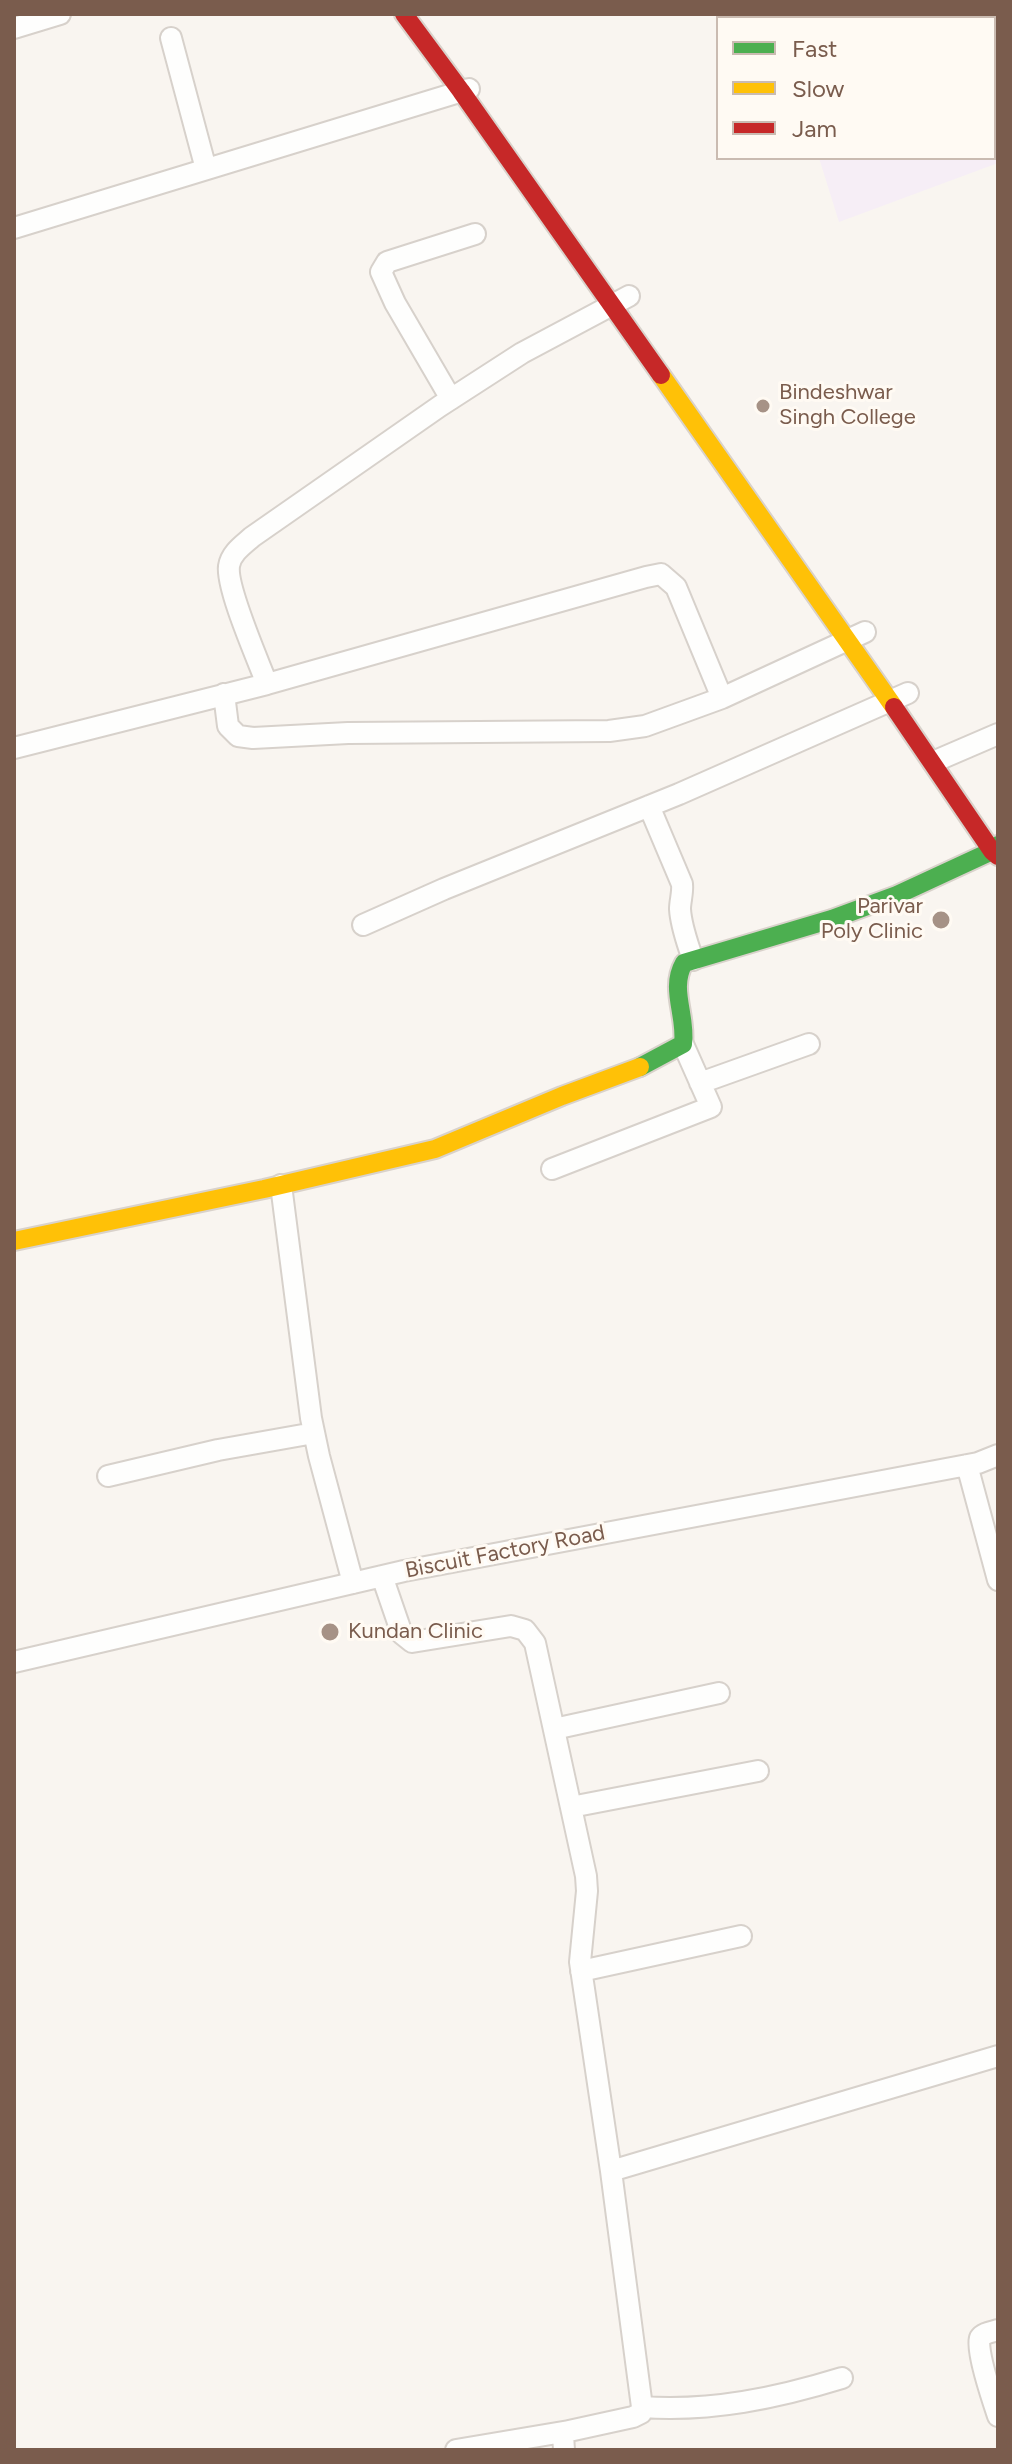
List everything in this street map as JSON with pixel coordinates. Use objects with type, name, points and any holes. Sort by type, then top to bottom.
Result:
[{"type":"main road","points":[[404,14],[469,89],[579,227]]},
{"type":"main road","points":[[14,1241],[281,1185],[444,1146],[662,1058],[683,1044],[685,1026],[677,976],[684,963],[832,919],[996,851],[946,756],[888,701],[861,634],[773,536],[625,299],[469,89],[424,14]]},
{"type":"main road","points":[[773,536],[790,524]]},
{"type":"main road","points":[[982,804],[998,829]]},
{"type":"street","points":[[14,28],[60,14]]},
{"type":"street","points":[[171,38],[206,169]]},
{"type":"street","points":[[14,228],[469,89]]},
{"type":"street","points":[[451,399],[395,303],[381,272],[387,262],[475,234]]},
{"type":"street","points":[[267,684],[236,603],[229,566],[234,553],[252,537],[451,399],[522,353],[625,299]]},
{"type":"street","points":[[14,748],[267,684],[661,574],[676,587],[722,698]]},
{"type":"street","points":[[224,694],[228,726],[238,736],[253,738],[348,733],[629,730],[722,698],[861,634]]},
{"type":"street","points":[[363,925],[649,806],[908,693]]},
{"type":"street","points":[[946,756],[998,734]]},
{"type":"street","points":[[649,806],[682,884],[682,924],[693,960]]},
{"type":"street","points":[[552,1169],[711,1107],[683,1044]]},
{"type":"street","points":[[700,1083],[809,1044]]},
{"type":"street","points":[[281,1185],[304,1380],[314,1433],[353,1583]]},
{"type":"street","points":[[108,1476],[218,1450],[314,1433]]},
{"type":"street","name":"Biscuit Factory Road","points":[[14,1662],[382,1576],[967,1465],[998,1455]]},
{"type":"street","points":[[967,1465],[998,1580]]},
{"type":"street","points":[[382,1576],[402,1634],[412,1642],[511,1626],[525,1630],[535,1643],[586,1876],[581,1971],[642,2407],[641,2413],[633,2417],[566,2441],[456,2450]]},
{"type":"street","points":[[554,1729],[719,1693]]},
{"type":"street","points":[[571,1807],[758,1771]]},
{"type":"street","points":[[581,1971],[741,1936]]},
{"type":"street","points":[[611,2171],[998,2056]]},
{"type":"street","points":[[998,2330],[984,2334],[979,2346],[998,2416]]},
{"type":"street","points":[[642,2407],[694,2409],[735,2404],[805,2390],[842,2378]]},
{"type":"shaded area","points":[[998,14],[998,163],[839,222],[820,160],[996,160],[996,16],[881,16]]},
{"type":"traffic: fast","points":[[640,1067],[683,1044],[678,983],[684,963],[832,919],[897,895],[992,851],[998,845]]},
{"type":"traffic: slow","points":[[661,375],[894,707]]},
{"type":"traffic: slow","points":[[14,1241],[264,1189],[435,1149],[640,1067]]},
{"type":"traffic: jam","points":[[404,14],[661,375]]},
{"type":"traffic: jam","points":[[894,707],[998,856]]},
{"type":"place","name":"Bindeshwar Singh College","points":[[763,406]]},
{"type":"place","name":"Parivar Poly Clinic","points":[[941,920]]},
{"type":"place","name":"Kundan Clinic","points":[[330,1632]]}]
